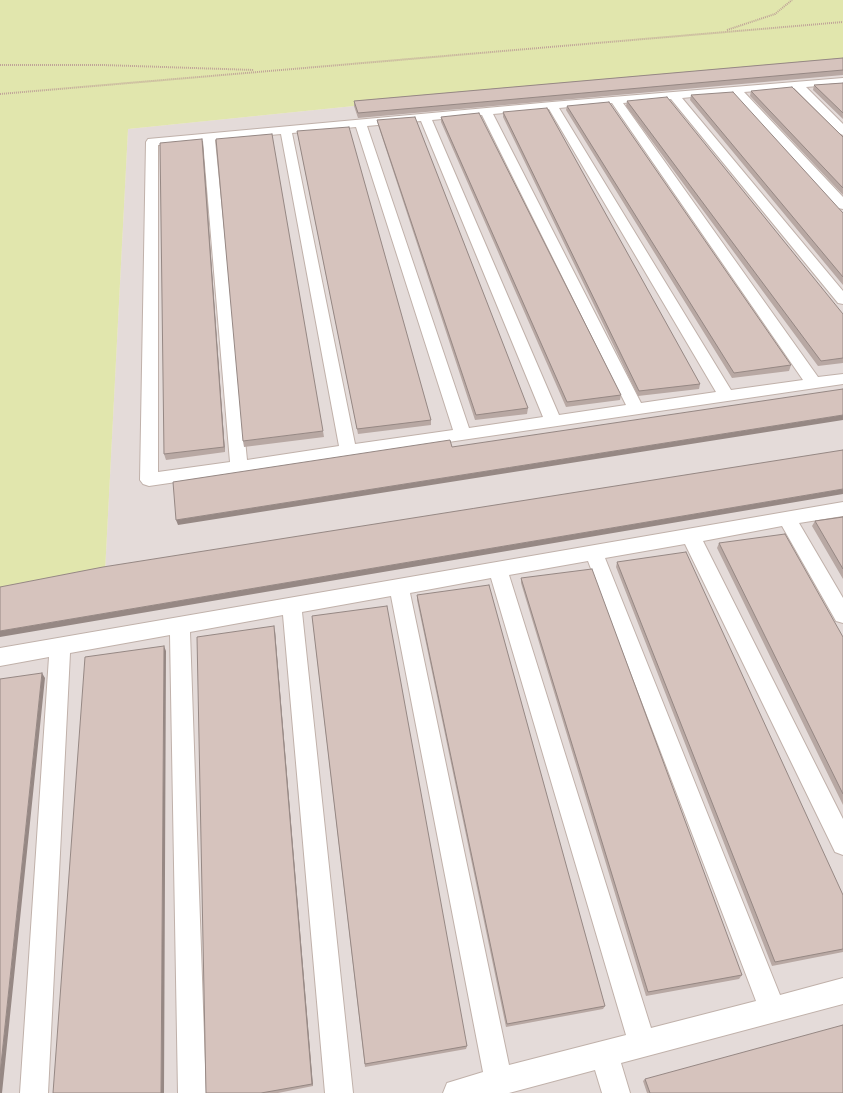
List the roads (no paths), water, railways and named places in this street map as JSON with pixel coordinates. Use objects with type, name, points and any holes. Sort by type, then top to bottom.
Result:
[{"type":"lane","points":[[843,81],[552,105],[152,142],[149,480],[843,379]]},
{"type":"lane","points":[[797,85],[843,131]]},
{"type":"lane","points":[[737,90],[843,205]]},
{"type":"lane","points":[[675,96],[843,300]]},
{"type":"lane","points":[[616,101],[814,383]]},
{"type":"lane","points":[[552,105],[726,396]]},
{"type":"lane","points":[[486,112],[636,409]]},
{"type":"lane","points":[[426,118],[553,421]]},
{"type":"lane","points":[[361,124],[463,434]]},
{"type":"lane","points":[[286,130],[348,451]]},
{"type":"lane","points":[[209,137],[239,466]]},
{"type":"lane","points":[[0,657],[843,509]]},
{"type":"lane","points":[[787,519],[843,615]]},
{"type":"lane","points":[[691,536],[843,844]]},
{"type":"lane","points":[[594,553],[772,1009]]},
{"type":"lane","points":[[498,570],[642,1044]]},
{"type":"lane","points":[[399,587],[499,1082]]},
{"type":"lane","points":[[292,606],[340,1093]]},
{"type":"lane","points":[[180,625],[192,1093]]},
{"type":"lane","points":[[34,1093],[60,646]]},
{"type":"lane","points":[[457,1093],[843,991]]},
{"type":"lane","points":[[604,1054],[616,1093]]}]
